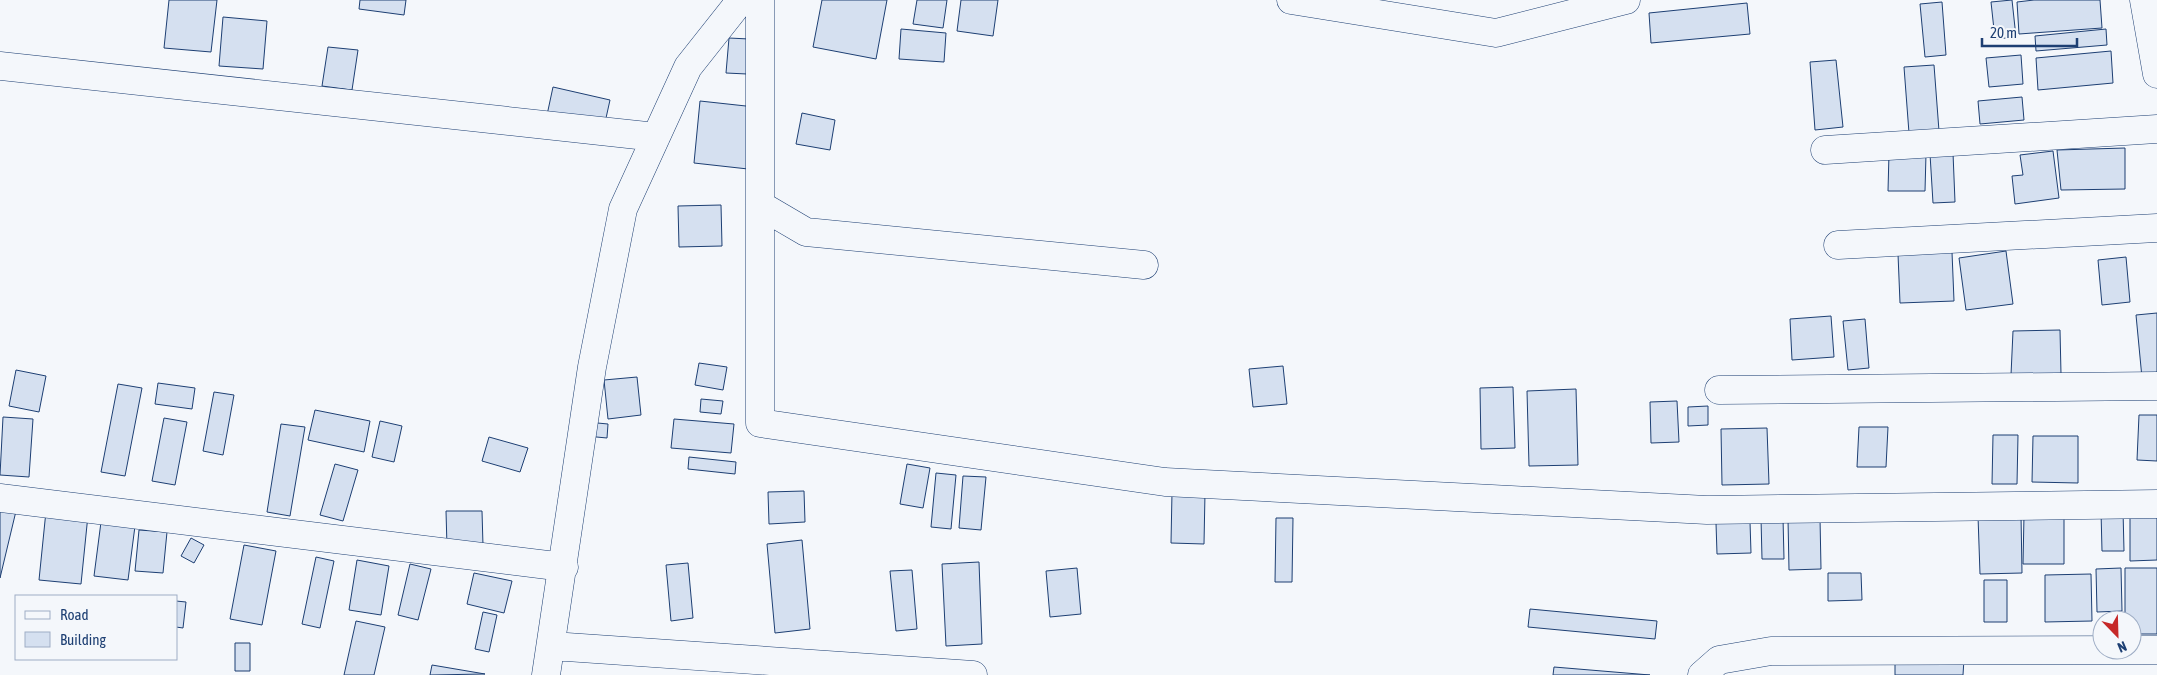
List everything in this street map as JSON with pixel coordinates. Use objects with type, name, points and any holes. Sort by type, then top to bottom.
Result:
[{"type":"street","points":[[546,675],[564,568],[592,367],[623,209],[688,67],[741,0]]},
{"type":"street","points":[[760,0],[760,423],[1165,482],[1707,510],[2157,504]]},
{"type":"street","points":[[1291,0],[1496,33],[1626,0]]},
{"type":"street","points":[[2144,0],[2157,74]]},
{"type":"street","points":[[0,66],[656,137]]},
{"type":"street","points":[[1825,150],[2157,129]]},
{"type":"street","points":[[760,205],[793,226],[816,234],[1144,265]]},
{"type":"street","points":[[1838,245],[2157,228]]},
{"type":"street","points":[[1719,390],[2157,386]]},
{"type":"street","points":[[0,498],[564,568]]},
{"type":"street","points":[[552,646],[973,675]]},
{"type":"street","points":[[1702,675],[1719,660],[1771,651],[2157,650]]},
{"type":"building","points":[[169,0],[217,0],[211,52],[164,48]]},
{"type":"building","points":[[360,0],[406,0],[404,15],[359,9]]},
{"type":"building","points":[[822,0],[887,0],[876,59],[813,47]]},
{"type":"building","points":[[917,0],[947,0],[943,28],[913,24]]},
{"type":"building","points":[[961,0],[998,0],[993,36],[957,31]]},
{"type":"building","points":[[2012,0],[2016,37],[1995,39],[1991,2]]},
{"type":"building","points":[[2034,0],[2100,0],[2102,28],[2019,34],[2017,2]]},
{"type":"building","points":[[1942,2],[1946,55],[1925,57],[1920,4]]},
{"type":"building","points":[[1747,3],[1750,34],[1651,43],[1649,13]]},
{"type":"building","points":[[223,17],[267,21],[263,69],[219,66]]},
{"type":"building","points":[[901,29],[946,33],[944,62],[899,59]]},
{"type":"building","points":[[2106,29],[2107,45],[2036,51],[2035,36]]},
{"type":"building","points":[[729,38],[749,39],[747,74],[726,73]]},
{"type":"building","points":[[328,47],[358,50],[352,90],[322,86]]},
{"type":"building","points":[[2111,51],[2113,83],[2038,90],[2036,58]]},
{"type":"building","points":[[2021,55],[2023,84],[1989,87],[1986,58]]},
{"type":"building","points":[[1836,60],[1843,127],[1815,130],[1810,62]]},
{"type":"building","points":[[1934,65],[1939,131],[1909,133],[1904,67]]},
{"type":"building","points":[[553,87],[610,100],[604,127],[547,115]]},
{"type":"building","points":[[2022,97],[2024,120],[1980,124],[1978,101]]},
{"type":"building","points":[[700,101],[755,107],[748,169],[694,163]]},
{"type":"building","points":[[802,113],[835,120],[830,150],[796,144]]},
{"type":"building","points":[[2125,148],[2125,189],[2061,190],[2057,150]]},
{"type":"building","points":[[2053,151],[2059,198],[2015,204],[2012,176],[2023,175],[2020,155]]},
{"type":"building","points":[[1889,153],[1926,154],[1925,191],[1888,191]]},
{"type":"building","points":[[1953,153],[1955,202],[1933,203],[1930,154]]},
{"type":"building","points":[[721,205],[722,246],[679,247],[678,206]]},
{"type":"building","points":[[2006,251],[2013,304],[1966,310],[1959,258]]},
{"type":"building","points":[[1952,252],[1954,301],[1900,303],[1898,254]]},
{"type":"building","points":[[2126,257],[2130,302],[2102,305],[2098,260]]},
{"type":"building","points":[[2157,313],[2157,377],[2142,378],[2136,315]]},
{"type":"building","points":[[1831,316],[1834,357],[1792,360],[1790,319]]},
{"type":"building","points":[[1865,319],[1869,368],[1848,370],[1843,321]]},
{"type":"building","points":[[2060,330],[2061,374],[2011,375],[2013,331]]},
{"type":"building","points":[[699,363],[727,367],[723,390],[695,385]]},
{"type":"building","points":[[1283,366],[1287,404],[1253,407],[1249,369]]},
{"type":"building","points":[[16,370],[46,376],[39,412],[9,406]]},
{"type":"building","points":[[637,377],[641,415],[608,419],[604,380]]},
{"type":"building","points":[[158,383],[195,388],[192,409],[155,404]]},
{"type":"building","points":[[118,384],[142,388],[125,476],[101,472]]},
{"type":"building","points":[[1513,387],[1515,448],[1481,449],[1480,388]]},
{"type":"building","points":[[1576,389],[1578,465],[1529,466],[1527,391]]},
{"type":"building","points":[[214,392],[234,395],[223,455],[203,451]]},
{"type":"building","points":[[701,399],[723,401],[721,414],[700,412]]},
{"type":"building","points":[[1677,401],[1679,442],[1651,443],[1650,402]]},
{"type":"building","points":[[1708,406],[1708,425],[1688,426],[1688,407]]},
{"type":"building","points":[[315,410],[370,421],[364,452],[308,440]]},
{"type":"building","points":[[2139,415],[2157,415],[2157,461],[2137,460]]},
{"type":"building","points":[[3,417],[33,419],[29,477],[0,475]]},
{"type":"building","points":[[164,418],[187,422],[175,485],[152,481]]},
{"type":"building","points":[[674,419],[734,424],[731,453],[671,448]]},
{"type":"building","points":[[380,421],[402,426],[394,462],[372,457]]},
{"type":"building","points":[[587,422],[608,424],[607,438],[586,436]]},
{"type":"building","points":[[281,424],[305,427],[290,516],[267,512]]},
{"type":"building","points":[[1859,427],[1888,427],[1886,467],[1857,467]]},
{"type":"building","points":[[1767,428],[1769,484],[1722,485],[1721,429]]},
{"type":"building","points":[[1993,435],[2018,435],[2017,484],[1992,484]]},
{"type":"building","points":[[2033,436],[2078,436],[2078,483],[2032,482]]},
{"type":"building","points":[[489,437],[528,448],[520,472],[482,461]]},
{"type":"building","points":[[689,457],[736,462],[735,474],[688,469]]},
{"type":"building","points":[[335,464],[358,470],[343,521],[320,515]]},
{"type":"building","points":[[907,464],[930,468],[923,508],[900,504]]},
{"type":"building","points":[[936,473],[956,475],[951,529],[931,527]]},
{"type":"building","points":[[963,476],[986,477],[981,530],[959,528]]},
{"type":"building","points":[[804,491],[805,522],[769,524],[768,492]]},
{"type":"building","points":[[1172,492],[1205,493],[1204,544],[1171,543]]},
{"type":"building","points":[[0,507],[16,511],[0,578]]},
{"type":"building","points":[[2123,510],[2124,551],[2102,551],[2101,511]]},
{"type":"building","points":[[46,511],[88,515],[81,584],[39,580]]},
{"type":"building","points":[[446,511],[482,511],[483,546],[447,547]]},
{"type":"building","points":[[2157,513],[2157,560],[2130,561],[2130,514]]},
{"type":"building","points":[[2021,515],[2022,573],[1980,574],[1978,516]]},
{"type":"building","points":[[2024,515],[2064,516],[2064,564],[2023,564]]},
{"type":"building","points":[[1276,518],[1293,518],[1292,582],[1275,582]]},
{"type":"building","points":[[1761,518],[1783,518],[1784,559],[1762,559]]},
{"type":"building","points":[[1820,518],[1821,569],[1789,570],[1788,519]]},
{"type":"building","points":[[101,522],[135,526],[128,580],[94,576]]},
{"type":"building","points":[[1750,522],[1751,553],[1717,554],[1716,523]]},
{"type":"building","points":[[139,530],[167,532],[163,573],[135,571]]},
{"type":"building","points":[[191,538],[204,545],[194,563],[181,556]]},
{"type":"building","points":[[802,540],[810,629],[775,633],[767,544]]},
{"type":"building","points":[[244,545],[276,551],[262,625],[230,619]]},
{"type":"building","points":[[316,557],[334,561],[320,628],[302,624]]},
{"type":"building","points":[[357,560],[389,566],[381,615],[349,610]]},
{"type":"building","points":[[979,562],[982,644],[946,646],[942,564]]},
{"type":"building","points":[[688,563],[693,618],[671,621],[666,565]]},
{"type":"building","points":[[410,564],[431,569],[418,620],[398,615]]},
{"type":"building","points":[[1077,568],[1081,614],[1050,617],[1046,571]]},
{"type":"building","points":[[2121,568],[2122,610],[2097,610],[2096,569]]},
{"type":"building","points":[[2125,568],[2157,568],[2157,634],[2142,634],[2142,610],[2125,610]]},
{"type":"building","points":[[912,570],[917,629],[896,631],[890,571]]},
{"type":"building","points":[[474,573],[512,581],[504,613],[467,604]]},
{"type":"building","points":[[1828,573],[1861,573],[1862,600],[1828,601]]},
{"type":"building","points":[[2091,574],[2092,621],[2045,622],[2045,575]]},
{"type":"building","points":[[1984,580],[2007,580],[2007,622],[1984,622]]},
{"type":"building","points":[[178,601],[186,602],[183,628],[178,627]]},
{"type":"building","points":[[1530,609],[1657,621],[1655,639],[1528,627]]},
{"type":"building","points":[[483,612],[497,615],[489,652],[475,649]]},
{"type":"building","points":[[356,621],[385,627],[374,675],[344,675]]},
{"type":"building","points":[[235,643],[250,643],[250,671],[235,671]]},
{"type":"building","points":[[1895,658],[1964,659],[1963,675],[1895,675]]},
{"type":"building","points":[[432,665],[485,674],[430,675]]},
{"type":"building","points":[[1554,667],[1650,675],[1553,675]]}]
